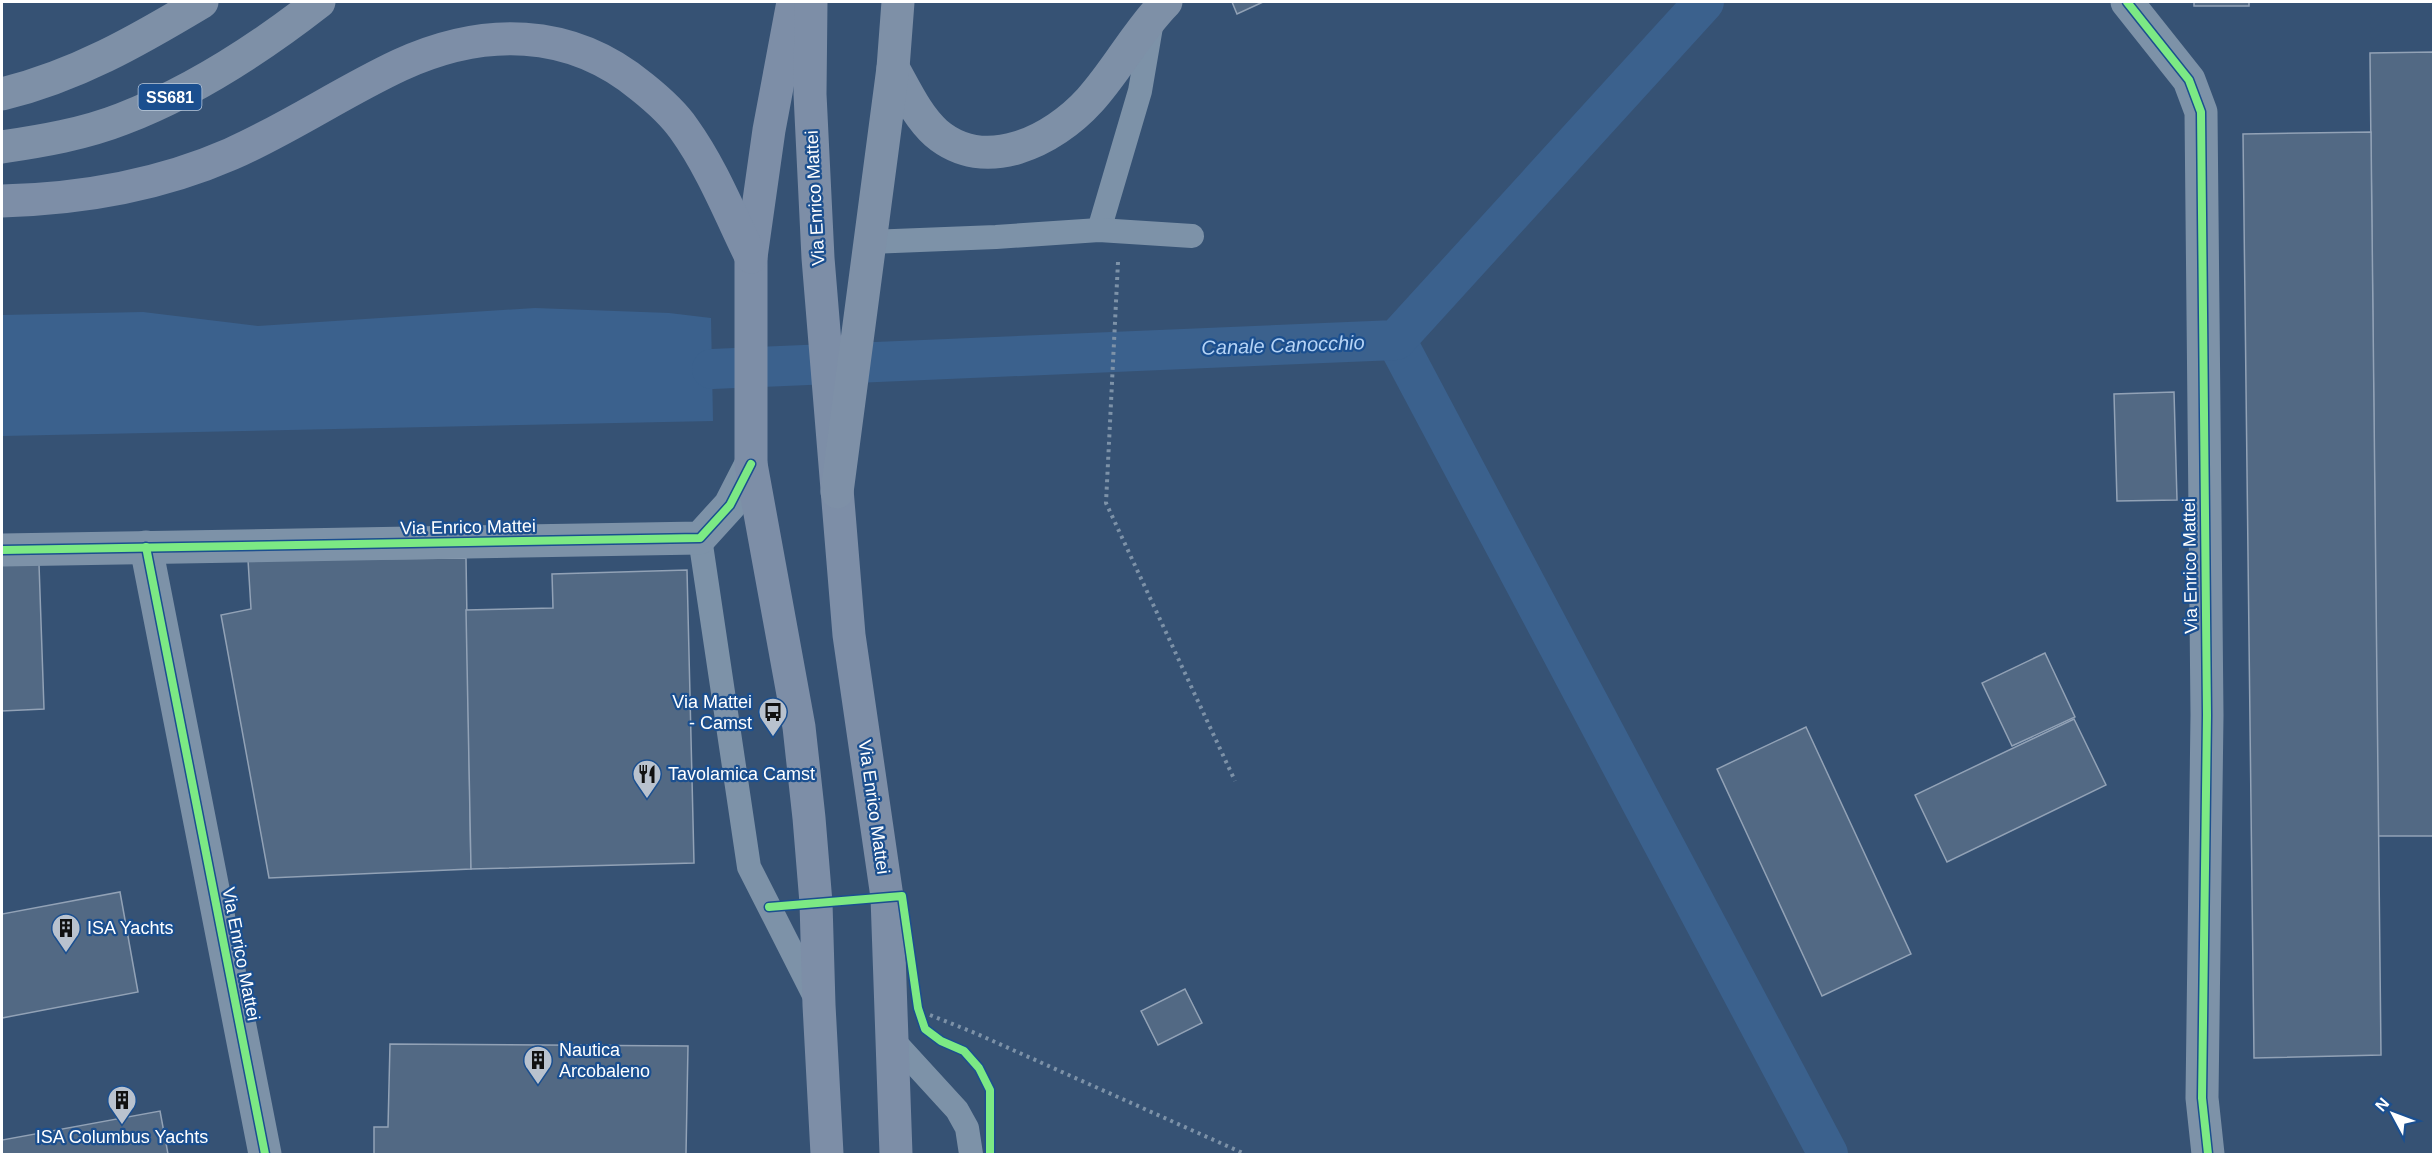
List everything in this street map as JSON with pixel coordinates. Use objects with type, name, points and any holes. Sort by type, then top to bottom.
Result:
[{"type":"highway","points":[[2,94],[45,83],[101,60],[202,2]]},
{"type":"highway","name":"SS681","points":[[2,147],[54,138],[122,120],[181,92],[239,59],[319,2]]},
{"type":"highway","points":[[837,492],[893,68],[898,2]]},
{"type":"highway","points":[[893,68],[918,110],[937,134],[970,150],[1016,149],[1030,145],[1049,134],[1084,105],[1112,73],[1160,8]]},
{"type":"main road","points":[[793,2],[769,130],[751,257],[751,464],[799,727],[816,903],[827,1155]]},
{"type":"main road","name":"Via Enrico Mattei","points":[[811,2],[810,94],[818,258],[849,635],[887,897],[896,1155]]},
{"type":"main road","points":[[2,201],[97,192],[177,173],[230,155],[399,65],[438,50],[472,42],[525,38],[544,40],[581,51],[618,69],[654,97],[683,128],[711,176],[751,257]]},
{"type":"street","name":"Via Enrico Mattei","points":[[2127,2],[2189,80],[2201,112],[2207,715],[2202,1098],[2208,1155]]},
{"type":"street","points":[[700,538],[730,505],[751,464]]},
{"type":"street","name":"Via Enrico Mattei","points":[[2,550],[700,538]]},
{"type":"street","name":"Via Enrico Mattei","points":[[146,547],[266,1155]]},
{"type":"lane","points":[[1099,230],[1140,91],[1160,8]]},
{"type":"lane","points":[[868,250],[1099,230],[1192,236]]},
{"type":"lane","points":[[700,538],[749,867],[819,1005]]},
{"type":"lane","points":[[892,1039],[957,1110],[967,1128],[971,1155]]},
{"type":"path","points":[[1118,276],[1106,503],[1235,781]]},
{"type":"path","points":[[930,1015],[975,1033],[1245,1155]]},
{"type":"water","points":[[535,308],[669,313],[711,318],[713,421],[2,436],[2,315],[143,312],[258,326]]},
{"type":"building","points":[[1232,2],[1263,2],[1237,14]]},
{"type":"building","points":[[2194,2],[2249,2],[2249,6],[2194,6]]},
{"type":"building","points":[[2434,52],[2434,836],[2378,836],[2370,53]]},
{"type":"building","points":[[2371,132],[2381,1055],[2254,1058],[2243,134]]},
{"type":"building","points":[[2174,392],[2177,500],[2117,501],[2114,394]]},
{"type":"building","points":[[466,558],[471,869],[269,878],[221,615],[251,609],[248,560]]},
{"type":"building","points":[[39,564],[44,709],[2,711],[2,565]]},
{"type":"building","points":[[687,570],[694,863],[471,869],[466,610],[553,608],[552,574]]},
{"type":"building","points":[[2045,653],[2075,717],[2012,746],[1982,683]]},
{"type":"building","points":[[2074,719],[2106,785],[1947,862],[1915,795]]},
{"type":"building","points":[[1806,727],[1911,954],[1822,996],[1717,769]]},
{"type":"building","name":"ISA Yachts","points":[[120,892],[138,992],[2,1018],[2,914]]},
{"type":"building","points":[[1185,989],[1202,1023],[1158,1045],[1141,1011]]},
{"type":"building","name":"Nautica Arcobaleno","points":[[390,1044],[688,1046],[686,1154],[374,1154],[374,1127],[388,1127]]},
{"type":"building","name":"ISA Columbus Yachts","points":[[160,1111],[168,1154],[2,1154],[2,1140]]},
{"type":"waterway","name":"Canale Canocchio","points":[[712,369],[1396,340],[1704,2]]},
{"type":"waterway","points":[[1396,340],[1828,1154]]},
{"type":"cycle path","points":[[2127,2],[2189,80],[2201,112],[2207,715],[2202,1098],[2208,1154]]},
{"type":"cycle path","points":[[2,550],[700,538],[730,505],[751,464]]},
{"type":"cycle path","points":[[146,547],[265,1154]]},
{"type":"cycle path","points":[[769,907],[902,896],[918,1008],[925,1029],[941,1041],[964,1051],[979,1068],[990,1090],[990,1154]]},
{"type":"place","name":"Via Mattei - Camst","points":[[773,738]]},
{"type":"place","name":"Tavolamica Camst","points":[[647,800]]},
{"type":"place","name":"ISA Yachts","points":[[66,954]]},
{"type":"place","name":"Nautica Arcobaleno","points":[[538,1086]]},
{"type":"place","name":"ISA Columbus Yachts","points":[[122,1126]]}]
